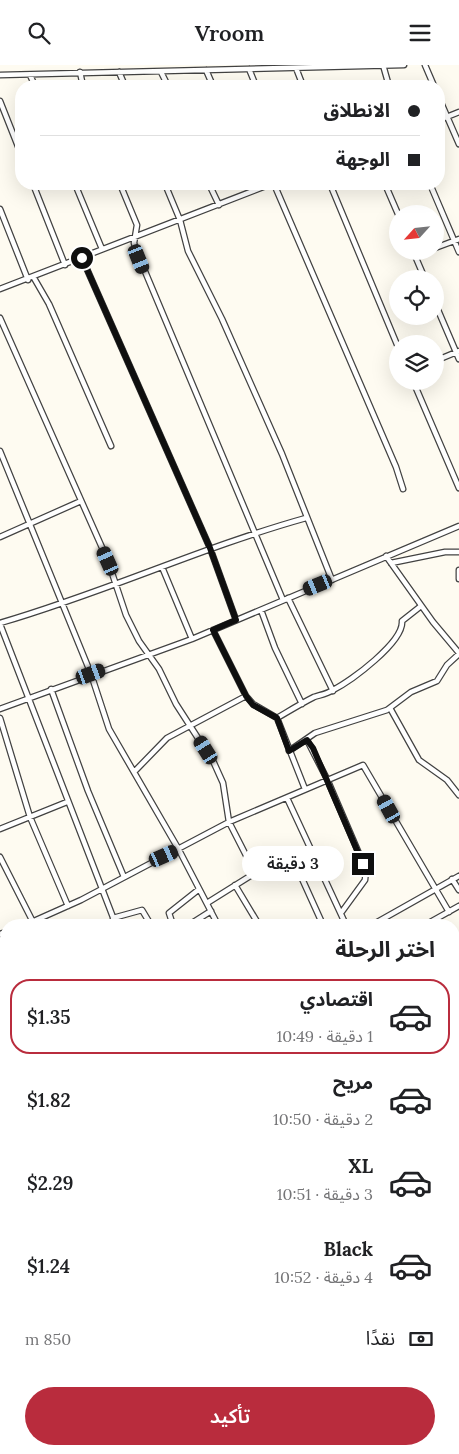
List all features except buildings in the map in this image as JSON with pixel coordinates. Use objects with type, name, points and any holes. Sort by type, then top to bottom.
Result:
[{"type":"street","points":[[383,65],[387,80]]},
{"type":"street","points":[[0,75],[404,65]]},
{"type":"street","points":[[425,65],[431,80]]},
{"type":"street","points":[[296,68],[301,80]]},
{"type":"street","points":[[249,69],[254,80]]},
{"type":"street","points":[[206,70],[210,80]]},
{"type":"street","points":[[80,72],[82,80]]},
{"type":"street","points":[[119,72],[122,80]]},
{"type":"street","points":[[161,72],[165,80]]},
{"type":"street","points":[[30,75],[32,80]]},
{"type":"street","points":[[0,101],[15,140]]},
{"type":"street","points":[[445,112],[459,144]]},
{"type":"street","points":[[447,117],[459,112]]},
{"type":"street","points":[[35,190],[65,265]]},
{"type":"street","points":[[77,190],[102,249]]},
{"type":"street","points":[[122,190],[137,225],[136,250],[157,302],[255,533],[332,691]]},
{"type":"street","points":[[168,190],[180,220],[188,251],[222,319],[282,454],[332,579]]},
{"type":"street","points":[[213,190],[219,205]]},
{"type":"street","points":[[0,289],[34,278],[102,249],[135,238],[255,190]]},
{"type":"street","points":[[275,190],[393,460],[403,489]]},
{"type":"street","points":[[333,190],[393,335]]},
{"type":"street","points":[[388,190],[394,205]]},
{"type":"street","points":[[433,190],[457,240],[459,252]]},
{"type":"street","points":[[0,209],[28,280]]},
{"type":"street","points":[[444,245],[457,240]]},
{"type":"street","points":[[82,258],[210,548],[236,620]]},
{"type":"street","points":[[34,278],[49,304],[111,446]]},
{"type":"street","points":[[0,318],[108,561],[126,615],[214,763],[223,783],[229,822],[255,873]]},
{"type":"street","points":[[444,322],[458,352],[459,359]]},
{"type":"street","points":[[444,357],[458,352]]},
{"type":"street","points":[[417,390],[459,489]]},
{"type":"street","points":[[0,451],[91,674],[110,729],[179,850],[215,919]]},
{"type":"street","points":[[0,537],[81,501]]},
{"type":"street","points":[[147,919],[142,911],[113,918],[27,698],[0,623],[62,605],[210,548],[306,518]]},
{"type":"street","points":[[0,709],[91,674],[192,639],[459,526]]},
{"type":"street","points":[[391,563],[445,552],[459,552]]},
{"type":"street","points":[[289,751],[324,730],[390,708],[411,692],[437,681],[447,665],[459,654],[421,606],[386,556]]},
{"type":"street","points":[[162,567],[192,639]]},
{"type":"street","points":[[459,570],[459,579]]},
{"type":"street","points":[[277,718],[302,704],[332,691],[390,646],[401,630],[402,621],[421,606]]},
{"type":"street","points":[[261,610],[275,648],[302,704]]},
{"type":"street","points":[[213,630],[246,696],[253,705],[277,718],[305,789]]},
{"type":"street","points":[[52,689],[88,791],[124,877]]},
{"type":"street","points":[[134,772],[167,738],[246,696]]},
{"type":"street","points":[[390,708],[419,760],[447,780],[459,795]]},
{"type":"street","points":[[0,718],[30,817],[68,906]]},
{"type":"street","points":[[307,740],[328,779],[366,870],[365,880],[340,913]]},
{"type":"street","points":[[40,919],[179,850],[229,822],[360,765],[365,766],[448,912]]},
{"type":"street","points":[[287,797],[343,919]]},
{"type":"street","points":[[0,829],[67,801]]},
{"type":"street","points":[[0,857],[31,919]]},
{"type":"street","points":[[207,903],[255,873],[287,869],[299,872],[320,919]]},
{"type":"street","points":[[387,919],[459,875]]},
{"type":"street","points":[[452,879],[459,890]]},
{"type":"street","points":[[235,885],[255,919]]},
{"type":"street","points":[[171,919],[169,913],[198,889]]},
{"type":"street","points":[[436,919],[459,906]]},
{"type":"street","points":[[198,919],[211,911]]},
{"type":"route","points":[[82,258],[210,548],[236,620],[213,630],[246,696],[253,705],[277,718],[289,751],[307,740],[313,748],[328,779],[363,864]]}]
